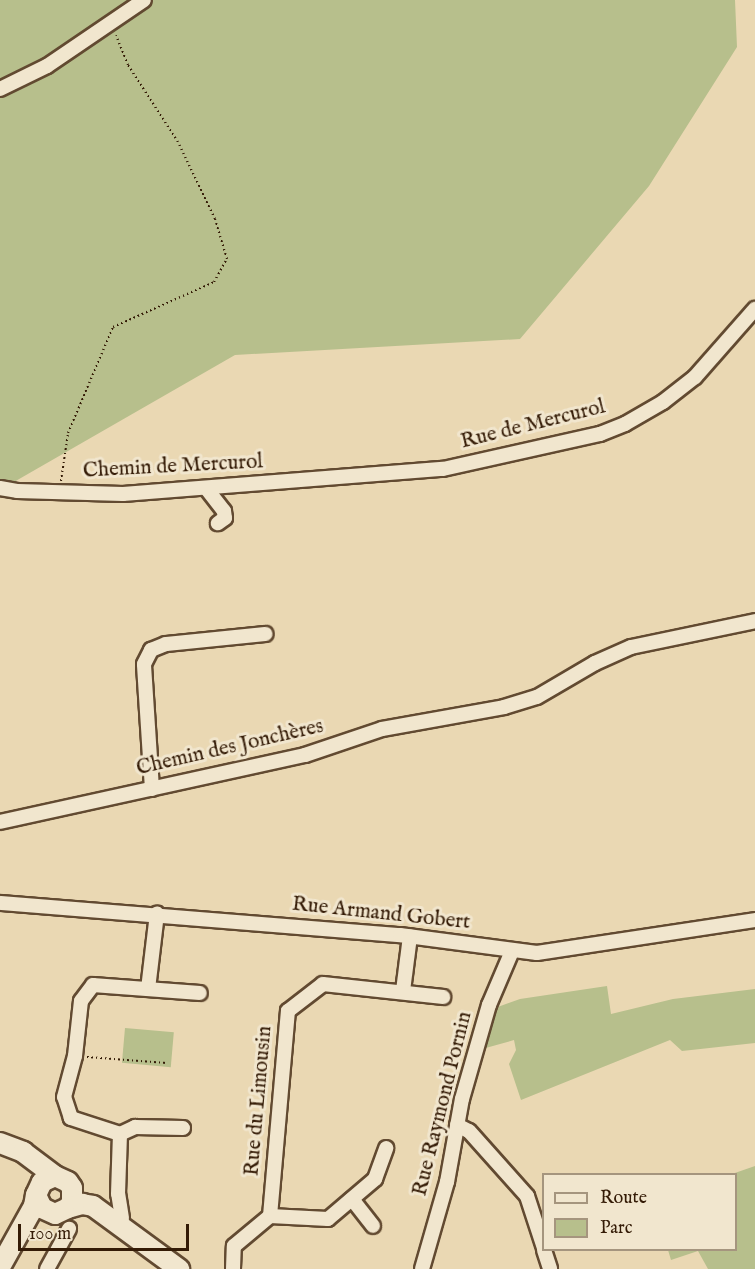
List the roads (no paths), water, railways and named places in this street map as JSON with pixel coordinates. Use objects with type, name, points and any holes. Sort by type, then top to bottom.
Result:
[{"type":"main road","points":[[0,1143],[23,1152],[55,1176],[68,1182],[78,1194],[116,1205],[134,1236]]},
{"type":"main road","points":[[0,1268],[42,1182],[55,1176]]},
{"type":"main road","points":[[68,1208],[72,1202],[72,1188]]},
{"type":"main road","points":[[36,1195],[38,1202],[48,1212]]},
{"type":"main road","points":[[23,1225],[48,1212],[62,1212],[82,1204],[93,1206],[179,1269]]},
{"type":"street","points":[[0,89],[47,66],[144,0]]},
{"type":"street","name":"Rue de Mercurol","points":[[277,482],[444,469],[600,434],[663,402],[695,377],[755,309]]},
{"type":"street","name":"Chemin de Mercurol","points":[[0,488],[17,492],[123,494],[277,482]]},
{"type":"street","points":[[206,488],[224,511],[225,518],[218,523]]},
{"type":"street","name":"Chemin des Jonchères","points":[[0,822],[305,755],[382,729],[469,714],[537,697],[595,663],[631,646],[755,621]]},
{"type":"street","points":[[152,789],[144,664],[151,650],[166,644],[265,634]]},
{"type":"street","name":"Rue Armand Gobert","points":[[0,903],[410,936],[537,953],[755,920]]},
{"type":"street","points":[[148,989],[157,914]]},
{"type":"street","points":[[403,992],[410,936]]},
{"type":"street","name":"Rue Raymond Pornin","points":[[423,1269],[447,1182],[457,1125],[489,1005],[512,951]]},
{"type":"street","name":"Rue du Limousin","points":[[270,1216],[288,1011],[323,984],[444,997]]},
{"type":"street","points":[[183,1128],[135,1127],[120,1134],[72,1118],[64,1097],[75,1056],[81,1001],[93,985],[200,993]]},
{"type":"street","points":[[457,1125],[469,1131],[527,1196],[542,1243]]},
{"type":"street","points":[[116,1205],[120,1134]]},
{"type":"street","points":[[233,1269],[234,1246],[270,1216],[328,1219],[375,1179],[386,1148]]},
{"type":"street","points":[[352,1199],[373,1226]]},
{"type":"street","points":[[47,1269],[69,1229]]},
{"type":"street","points":[[545,1251],[550,1269]]}]
